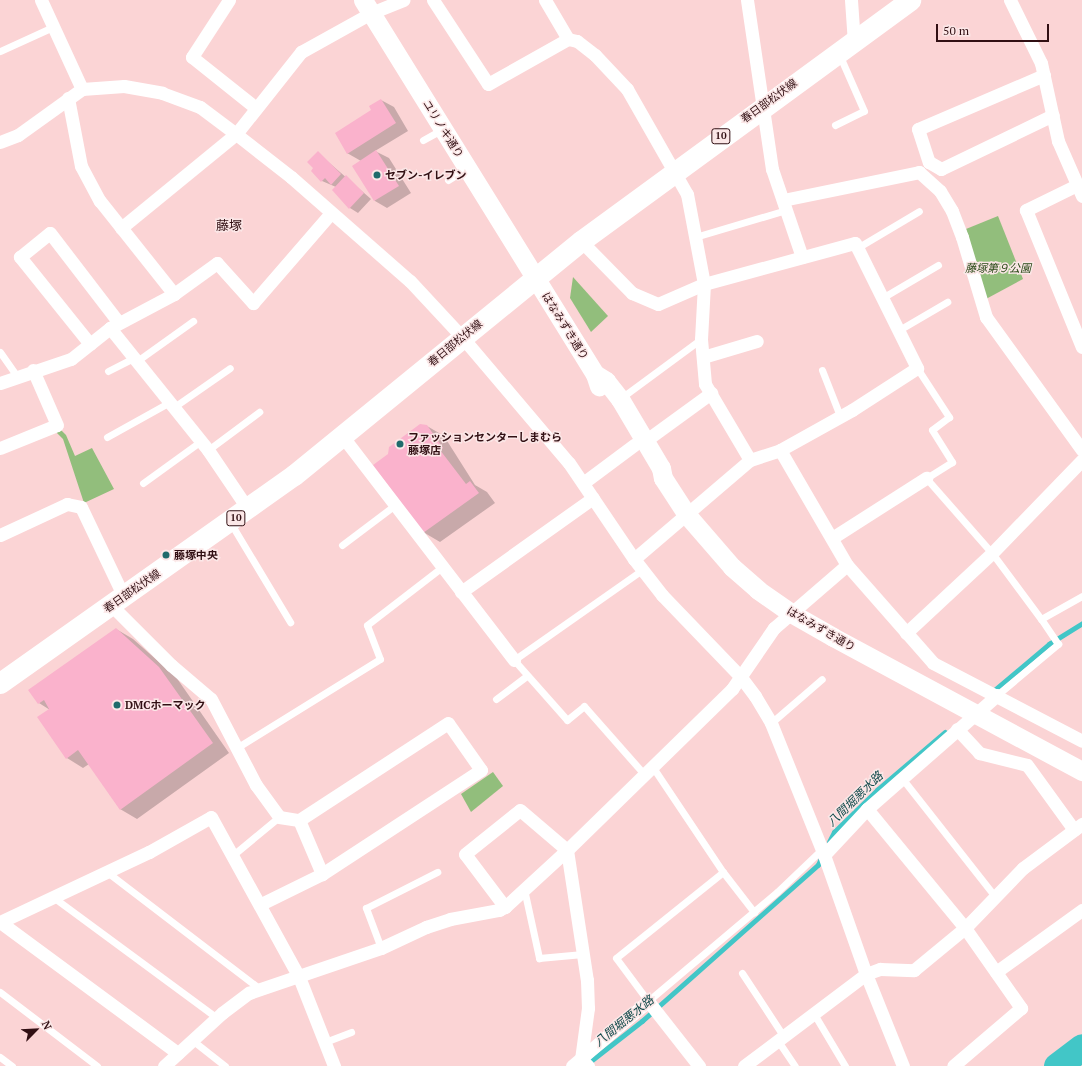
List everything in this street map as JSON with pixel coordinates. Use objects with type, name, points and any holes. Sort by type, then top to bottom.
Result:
[{"type":"main road","name":"春日部松伏線","points":[[0,684],[248,509],[343,437],[462,337],[581,241],[763,105],[910,0]]},
{"type":"street","points":[[41,0],[82,89]]},
{"type":"street","points":[[229,0],[192,57],[256,108]]},
{"type":"street","points":[[121,228],[236,134],[301,52],[367,7],[403,0]]},
{"type":"street","points":[[433,0],[488,84],[568,38]]},
{"type":"street","points":[[545,0],[568,38],[577,41],[595,55],[627,89],[687,194],[704,284],[701,340],[706,384],[750,460]]},
{"type":"street","points":[[747,0],[772,169],[802,257]]},
{"type":"street","points":[[851,0],[854,39]]},
{"type":"street","points":[[1010,0],[1041,63],[1058,141],[1080,191],[1026,210],[1082,347]]},
{"type":"street","name":"ユリノキ通り","points":[[367,7],[535,278]]},
{"type":"street","points":[[1044,75],[918,129],[929,162],[941,169],[1053,115]]},
{"type":"street","points":[[0,142],[18,135],[82,89],[124,86],[162,93],[200,107],[236,134],[291,177],[330,214],[376,249],[410,281],[462,337],[569,463],[634,560],[662,595],[740,676],[771,723],[823,852],[866,974],[903,1066]]},
{"type":"street","points":[[68,98],[81,166],[100,201],[174,294]]},
{"type":"street","points":[[784,205],[918,172],[940,191],[952,211],[962,236],[986,317],[1082,450]]},
{"type":"street","points":[[0,383],[33,370],[71,359],[115,325],[174,294],[218,263],[253,303],[330,214]]},
{"type":"street","points":[[90,344],[20,257],[50,233],[115,325],[136,360],[205,445],[248,509]]},
{"type":"street","points":[[581,241],[632,293],[658,304],[704,284],[855,243],[917,368],[840,416],[780,450],[750,460],[634,560]]},
{"type":"street","name":"はなみずき通り","points":[[535,278],[595,374],[599,385],[639,443],[661,468],[663,478],[687,515],[732,566],[758,590],[791,613],[833,637],[1082,770]]},
{"type":"street","points":[[703,357],[757,341]]},
{"type":"street","points":[[0,448],[56,425],[33,370]]},
{"type":"street","name":"はなみずき通り","points":[[595,374],[606,381],[620,399],[639,443]]},
{"type":"street","points":[[583,483],[711,393]]},
{"type":"street","points":[[343,437],[514,660]]},
{"type":"street","points":[[780,450],[847,566],[932,663],[991,692],[1082,741]]},
{"type":"street","points":[[906,633],[992,553],[1082,460]]},
{"type":"street","points":[[832,538],[926,478]]},
{"type":"street","points":[[461,592],[592,498]]},
{"type":"street","points":[[0,535],[67,504],[81,507],[117,601],[171,664],[211,698],[238,747],[256,785],[279,817],[299,820],[448,723],[481,770],[322,874],[261,904]]},
{"type":"street","points":[[164,1066],[217,1018],[249,993],[381,948],[426,927],[450,919],[499,910],[505,906],[567,850],[732,689],[774,628],[847,566]]},
{"type":"street","points":[[823,852],[901,777],[957,729],[977,715],[991,692]]},
{"type":"street","points":[[744,1066],[866,974],[880,969],[914,970],[965,928],[994,895],[1023,868],[1078,827],[1027,765],[979,753],[957,729]]},
{"type":"street","points":[[866,809],[965,928],[1021,1008],[953,1066]]},
{"type":"street","points":[[505,906],[465,854],[520,810],[567,850],[583,954],[588,1008],[580,1064]]},
{"type":"street","points":[[178,1053],[0,922],[149,852],[211,817],[261,904],[299,977],[334,1066]]},
{"type":"street","points":[[299,820],[322,874]]},
{"type":"street","points":[[996,972],[1082,910]]},
{"type":"street","points":[[580,1064],[648,1001],[699,1066]]},
{"type":"lane","points":[[0,51],[53,27]]},
{"type":"lane","points":[[835,125],[864,111],[837,51]]},
{"type":"lane","points":[[423,140],[443,129]]},
{"type":"lane","points":[[448,180],[468,168]]},
{"type":"lane","points":[[695,237],[784,205]]},
{"type":"lane","points":[[857,248],[919,211]]},
{"type":"lane","points":[[882,298],[938,265]]},
{"type":"lane","points":[[899,330],[947,302]]},
{"type":"lane","points":[[108,371],[136,360],[192,321]]},
{"type":"lane","points":[[620,399],[701,340]]},
{"type":"lane","points":[[0,352],[17,376]]},
{"type":"lane","points":[[107,437],[172,404],[230,368]]},
{"type":"lane","points":[[917,368],[949,417],[932,430],[952,462],[926,478],[992,553],[1058,644],[991,692]]},
{"type":"lane","points":[[822,370],[840,416]]},
{"type":"lane","points":[[143,483],[259,412]]},
{"type":"lane","points":[[342,545],[395,505]]},
{"type":"lane","points":[[230,522],[290,622]]},
{"type":"lane","points":[[238,747],[380,659],[367,625],[442,567]]},
{"type":"lane","points":[[642,570],[514,660],[526,676],[566,720],[584,706],[648,770],[754,912]]},
{"type":"lane","points":[[1041,619],[1082,596]]},
{"type":"lane","points":[[496,699],[526,676]]},
{"type":"lane","points":[[771,723],[822,679]]},
{"type":"lane","points":[[901,777],[994,895]]},
{"type":"lane","points":[[233,855],[279,817]]},
{"type":"lane","points":[[723,872],[616,958],[648,1001],[823,852]]},
{"type":"lane","points":[[107,872],[260,990]]},
{"type":"lane","points":[[381,948],[366,908],[438,872]]},
{"type":"lane","points":[[524,889],[539,958],[583,954]]},
{"type":"lane","points":[[53,897],[217,1018]]},
{"type":"lane","points":[[742,973],[781,1039],[794,1066]]},
{"type":"lane","points":[[0,992],[97,1066]]},
{"type":"lane","points":[[814,1014],[846,1066]]},
{"type":"lane","points":[[325,1042],[350,1032]]},
{"type":"lane","points":[[192,1040],[225,1066]]},
{"type":"lane","points":[[0,1057],[12,1066]]},
{"type":"green space","name":"藤塚第９公園","points":[[998,216],[1023,279],[986,299],[966,229]]},
{"type":"green space","points":[[573,277],[608,316],[591,332],[570,298]]},
{"type":"green space","points":[[61,430],[66,435],[75,456],[92,448],[114,489],[84,503],[63,439],[56,432]]},
{"type":"green space","points":[[493,772],[503,786],[471,812],[461,794]]},
{"type":"building","points":[[381,99],[396,123],[347,154],[335,133],[371,110],[369,106]]},
{"type":"building","points":[[376,150],[399,186],[374,201],[352,166]]},
{"type":"building","points":[[318,151],[341,174],[331,185],[325,178],[321,182],[311,171],[313,168],[307,162]]},
{"type":"building","points":[[346,175],[364,193],[349,209],[332,190]]},
{"type":"building","points":[[420,424],[427,425],[443,448],[440,450],[466,484],[470,481],[479,493],[423,533],[373,465],[388,454],[389,447]]},
{"type":"building","points":[[116,628],[159,667],[213,743],[120,810],[78,750],[66,759],[37,717],[49,709],[44,700],[38,704],[28,690]]},
{"type":"waterway","name":"八間堀悪水路","points":[[991,693],[1049,644],[1082,623]]},
{"type":"waterway","name":"八間堀悪水路","points":[[829,842],[834,832],[877,790],[945,732]]},
{"type":"waterway","name":"八間堀悪水路","points":[[587,1064],[642,1021],[818,865],[822,856]]},
{"type":"waterway","points":[[1057,1066],[1082,1047]]},
{"type":"place","name":"セブン-イレブン","points":[[377,175]]},
{"type":"place","name":"ファッションセンターしまむら 藤塚店","points":[[400,444]]},
{"type":"place","name":"藤塚中央","points":[[166,555]]},
{"type":"place","name":"DMCホーマック","points":[[117,705]]},
{"type":"district","name":"藤塚","points":[[229,225]]}]
